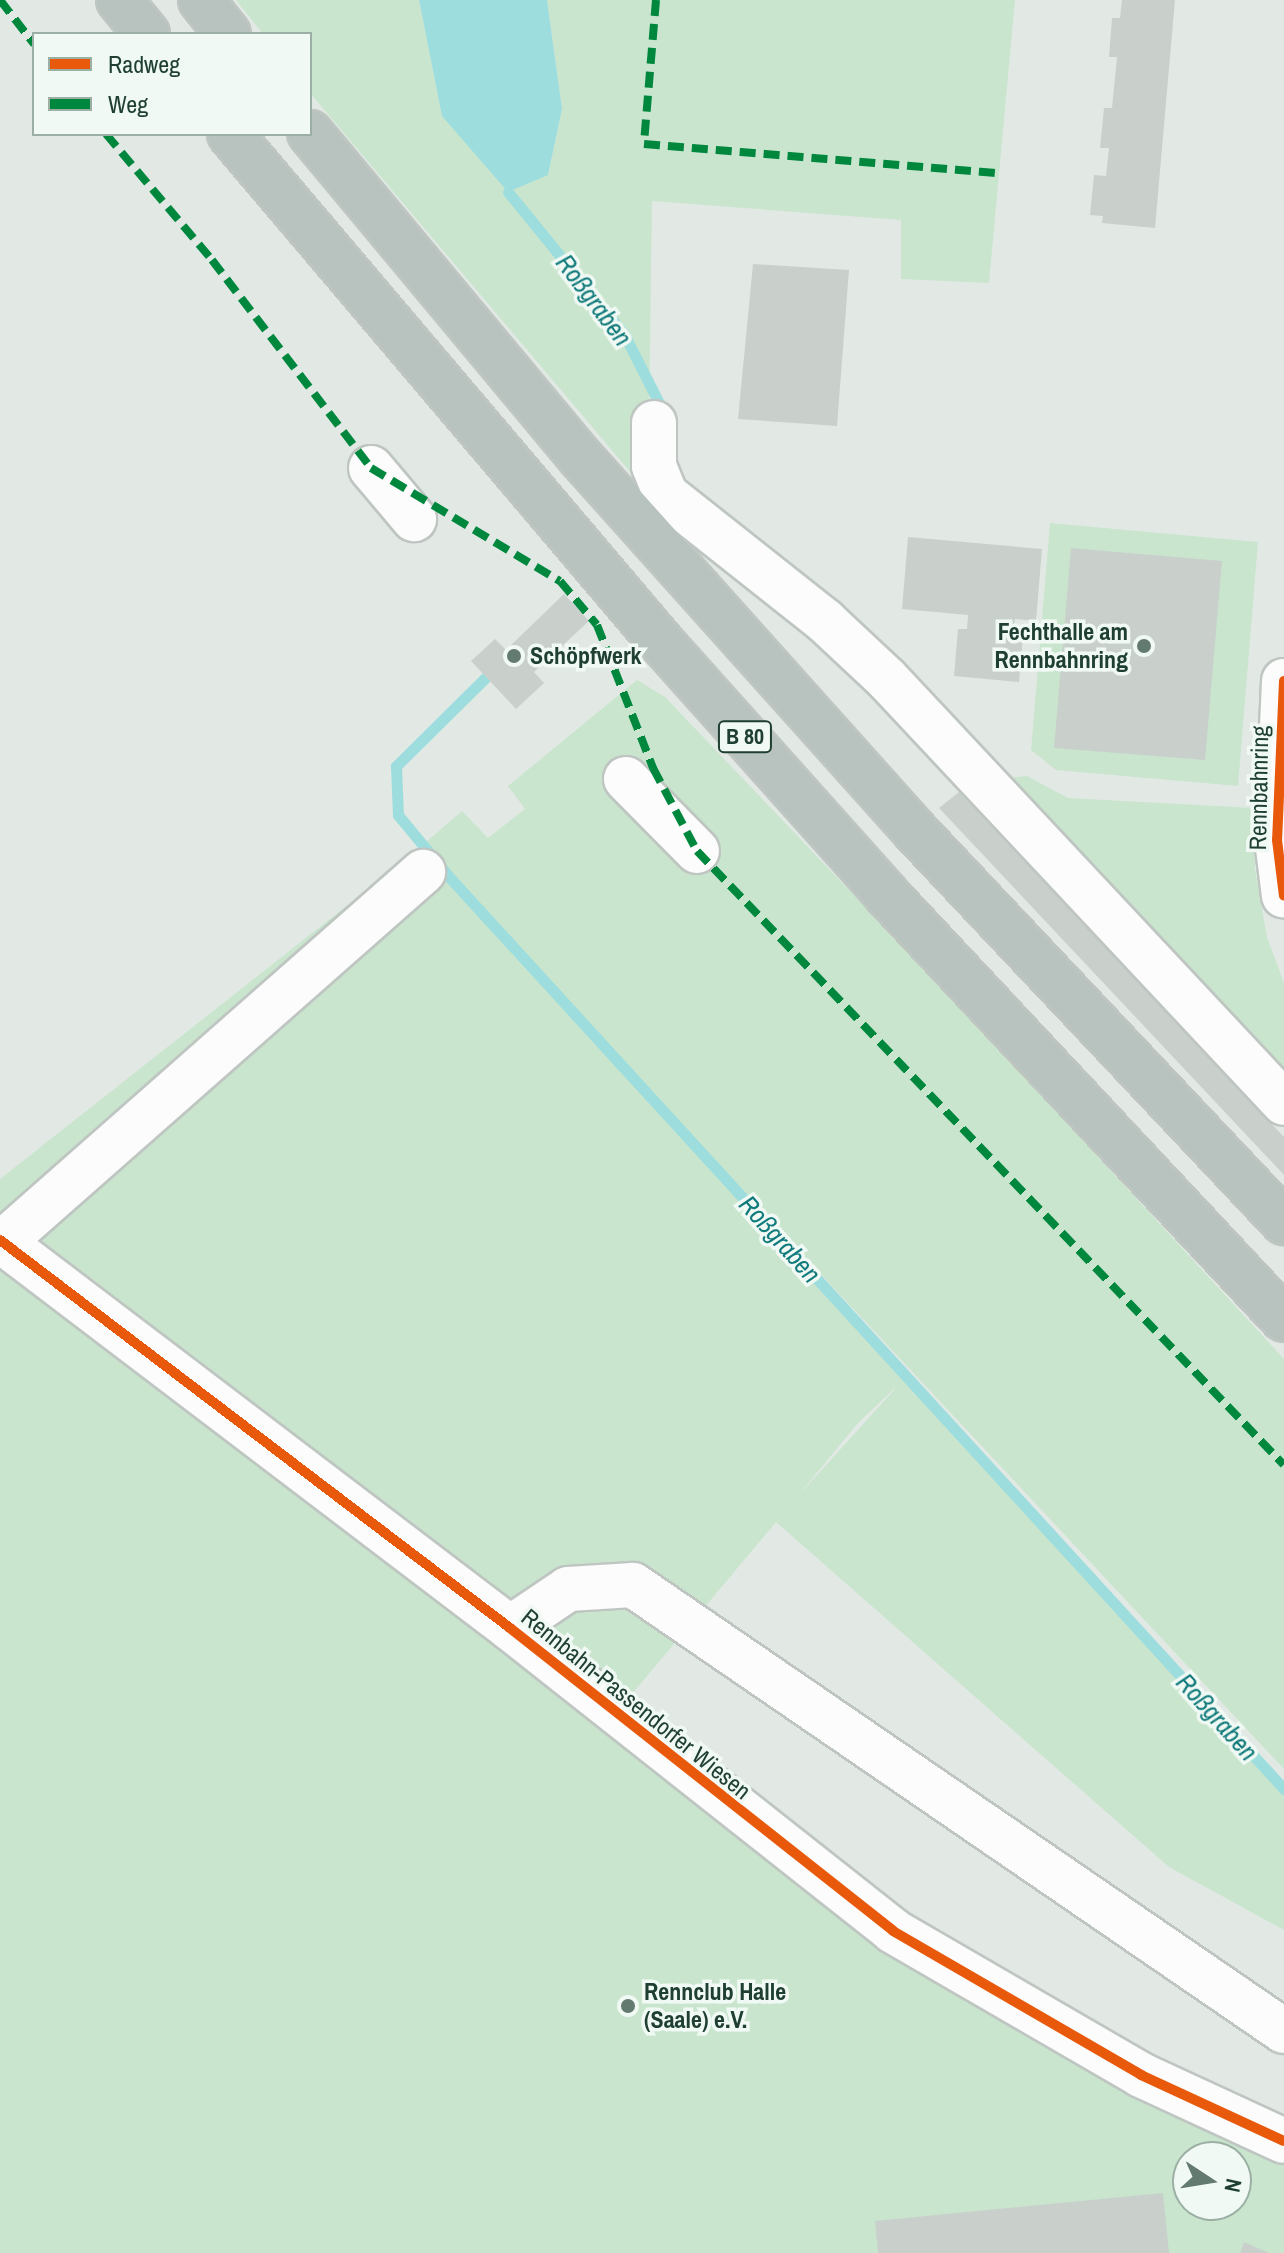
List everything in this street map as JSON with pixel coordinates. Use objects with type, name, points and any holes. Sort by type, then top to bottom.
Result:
[{"type":"highway","points":[[119,0],[145,32]]},
{"type":"highway","points":[[201,0],[226,32]]},
{"type":"highway","name":"B 80","points":[[312,135],[580,457],[894,808],[1284,1222]]},
{"type":"highway","name":"B 80","points":[[232,136],[661,642],[886,894],[1284,1319]]},
{"type":"street","points":[[654,423],[654,466],[666,495],[825,621],[886,678],[1284,1103]]},
{"type":"street","points":[[371,468],[414,519]]},
{"type":"street","name":"Rennbahnring","points":[[1284,681],[1277,840],[1284,896]]},
{"type":"street","points":[[626,779],[697,851]]},
{"type":"street","points":[[1,1241],[423,872]]},
{"type":"street","name":"Rennbahn-Passendorfer Wiesen","points":[[1,1241],[510,1628],[893,1931],[1141,2075],[1284,2141]]},
{"type":"street","points":[[510,1628],[568,1589],[633,1585],[1284,2031]]},
{"type":"green space","points":[[236,0],[419,0],[442,116],[548,175],[562,109],[547,0],[1015,0],[989,283],[901,279],[901,220],[652,201],[648,493],[312,95],[312,32],[261,32]]},
{"type":"green space","name":"Fechthalle am Rennbahnring","points":[[1050,523],[1258,542],[1238,786],[1056,770],[1031,750]]},
{"type":"green space","points":[[637,680],[665,697],[952,998],[1284,1359],[1284,1769],[451,879],[426,842],[462,811],[488,838],[525,809],[508,786]]},
{"type":"green space","points":[[1027,776],[1068,798],[1254,808],[1255,869],[1267,937],[1284,983],[1284,1086],[1002,779]]},
{"type":"green space","points":[[420,848],[1284,1789],[1284,1930],[1169,1867],[776,1522],[617,1712],[0,1239],[0,1179]],"holes":[[[895,1389],[797,1497],[858,1423]]]},
{"type":"green space","points":[[0,1244],[887,1932],[1284,2147],[1284,2253],[0,2253]]},
{"type":"water","points":[[419,0],[547,0],[562,109],[548,175],[508,192],[442,116]]},
{"type":"building","points":[[1122,0],[1175,0],[1155,228],[1102,223],[1103,216],[1090,215],[1094,175],[1106,176],[1109,148],[1100,148],[1104,108],[1112,108],[1117,57],[1109,57],[1112,18],[1120,18]]},
{"type":"building","points":[[753,264],[849,270],[837,426],[738,419]]},
{"type":"building","points":[[908,537],[1042,549],[1036,621],[1015,619],[1013,635],[1023,635],[1019,682],[954,676],[958,629],[967,629],[968,615],[902,609]]},
{"type":"building","points":[[1071,548],[1222,561],[1205,760],[1054,748]]},
{"type":"building","name":"Schöpfwerk","points":[[564,594],[589,621],[534,672],[544,683],[516,709],[471,661],[495,639],[506,650]]},
{"type":"building","points":[[959,792],[1284,1137],[1284,1175],[939,808]]},
{"type":"building","points":[[1163,2193],[1169,2253],[878,2253],[875,2221]]},
{"type":"building","points":[[1244,2242],[1269,2253],[1240,2253]]},
{"type":"waterway","name":"Roßgraben","points":[[508,192],[624,334],[664,413]]},
{"type":"waterway","name":"Roßgraben","points":[[486,677],[396,766],[398,815],[451,879],[1284,1789]]},
{"type":"marked path","points":[[0,0],[32,41]]},
{"type":"marked path","points":[[656,0],[644,144],[999,173]]},
{"type":"marked path","points":[[108,136],[212,260],[371,468],[560,581],[597,625],[653,768],[697,851],[1284,1465]]},
{"type":"cycle path","points":[[1284,681],[1277,840],[1284,896]]},
{"type":"cycle path","points":[[0,1240],[510,1628],[893,1931],[1141,2075],[1284,2141]]},
{"type":"place","name":"Fechthalle am Rennbahnring","points":[[1144,646]]},
{"type":"place","name":"Schöpfwerk","points":[[514,656]]},
{"type":"place","name":"Rennclub Halle (Saale) e.V.","points":[[628,2006]]}]
